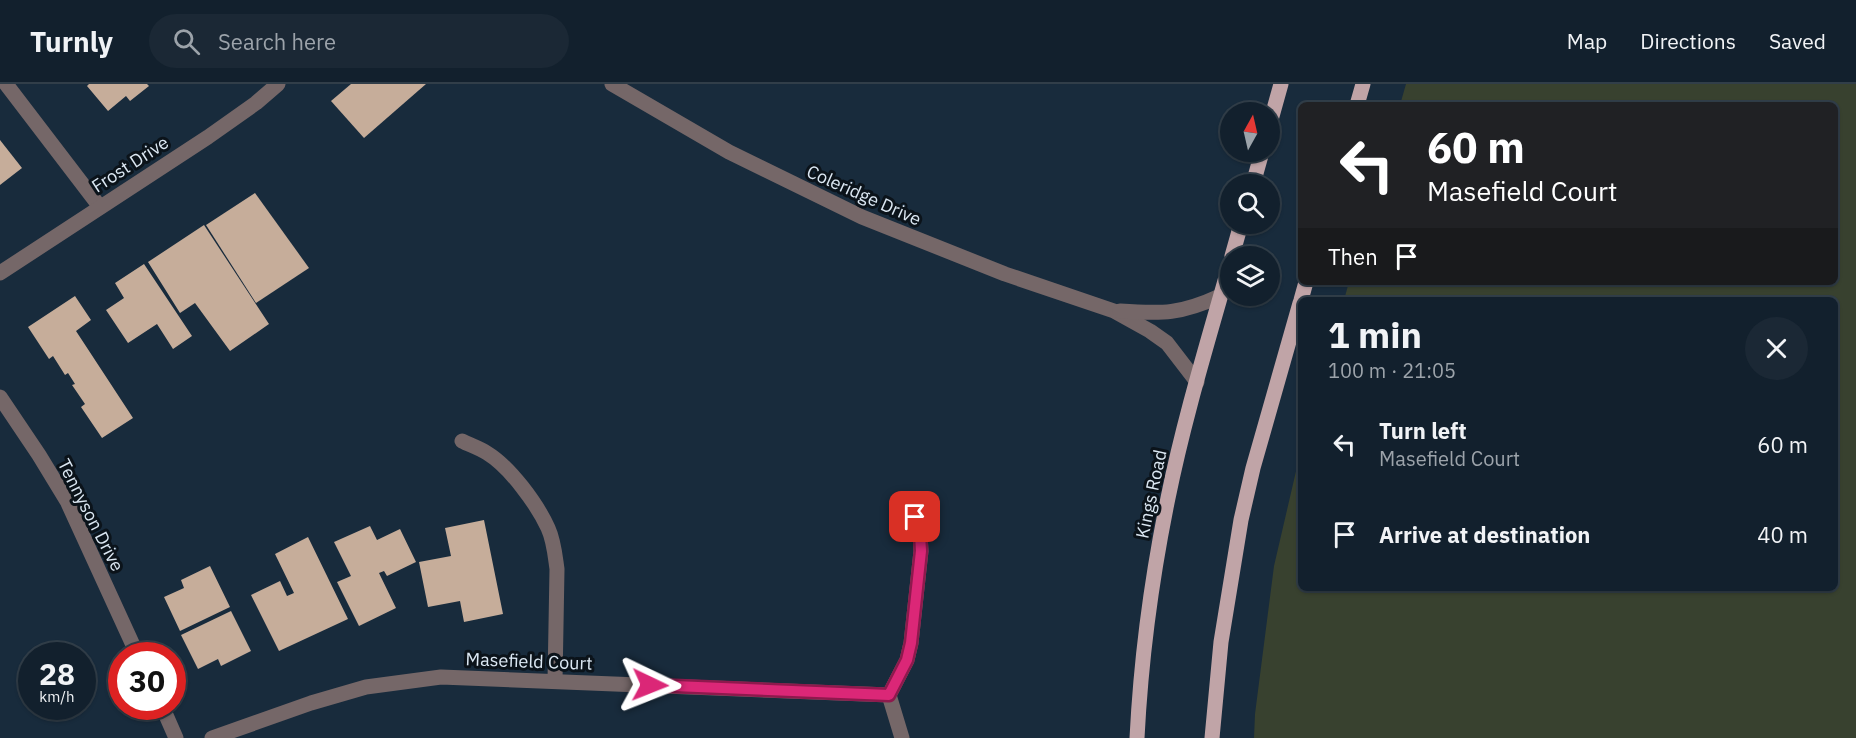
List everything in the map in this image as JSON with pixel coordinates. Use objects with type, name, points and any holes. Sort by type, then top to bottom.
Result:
[{"type":"main road","points":[[1276,102],[1281,84]]},
{"type":"main road","points":[[1358,102],[1363,84]]},
{"type":"main road","name":"Kings Road","points":[[1137,738],[1150,607],[1166,508],[1220,300]]},
{"type":"main road","points":[[1212,738],[1221,642],[1241,520],[1253,468],[1298,312]]},
{"type":"street","points":[[6,84],[100,207]]},
{"type":"street","name":"Frost Drive","points":[[0,273],[208,136],[256,103],[278,84]]},
{"type":"street","name":"Coleridge Drive","points":[[612,84],[729,152],[862,217],[1005,274],[1114,311],[1167,343],[1197,382]]},
{"type":"street","name":"Coleridge Drive","points":[[1114,311],[1177,312],[1195,308],[1220,296]]},
{"type":"street","name":"Tennyson Drive","points":[[0,397],[67,501],[132,642]]},
{"type":"street","points":[[462,441],[489,454],[510,474],[534,504],[549,530],[555,550],[557,569],[555,681]]},
{"type":"street","points":[[902,738],[889,695],[907,660],[911,643],[921,551],[920,534],[915,517]]},
{"type":"street","name":"Masefield Court","points":[[212,738],[311,703],[366,687],[441,677],[889,695]]},
{"type":"street","points":[[168,720],[176,738]]},
{"type":"green space","points":[[1406,84],[1856,84],[1856,738],[1254,738],[1274,566],[1298,463],[1298,591],[1838,591],[1838,297],[1345,297],[1348,285],[1838,285],[1838,102],[1401,102]]},
{"type":"building","points":[[89,84],[147,84],[149,86],[130,101],[126,96],[108,111],[87,86]]},
{"type":"building","points":[[351,84],[426,84],[364,138],[331,101]]},
{"type":"building","points":[[0,140],[22,168],[0,185]]},
{"type":"building","points":[[255,193],[309,268],[256,303],[206,225]]},
{"type":"building","points":[[204,225],[269,324],[230,351],[195,303],[180,313],[148,262]]},
{"type":"building","points":[[144,264],[192,336],[173,349],[157,324],[128,343],[106,310],[124,298],[115,283]]},
{"type":"building","points":[[75,296],[91,320],[76,331],[133,418],[102,438],[81,407],[85,404],[72,385],[75,384],[68,373],[65,375],[53,356],[49,359],[28,327]]},
{"type":"building","points":[[484,520],[503,614],[464,622],[460,601],[428,607],[419,562],[451,556],[445,528]]},
{"type":"building","points":[[370,526],[377,540],[400,529],[416,562],[387,576],[384,571],[379,573],[396,608],[359,626],[337,582],[351,576],[334,542]]},
{"type":"building","points":[[308,537],[348,619],[279,651],[251,595],[280,581],[287,596],[294,593],[275,554]]},
{"type":"building","points":[[210,566],[230,607],[180,631],[164,597],[184,588],[181,580]]},
{"type":"building","points":[[231,611],[251,651],[221,666],[218,659],[198,669],[181,635]]},
{"type":"route","points":[[650,685],[889,695],[907,660],[911,643],[921,551],[920,534],[915,517]]}]
